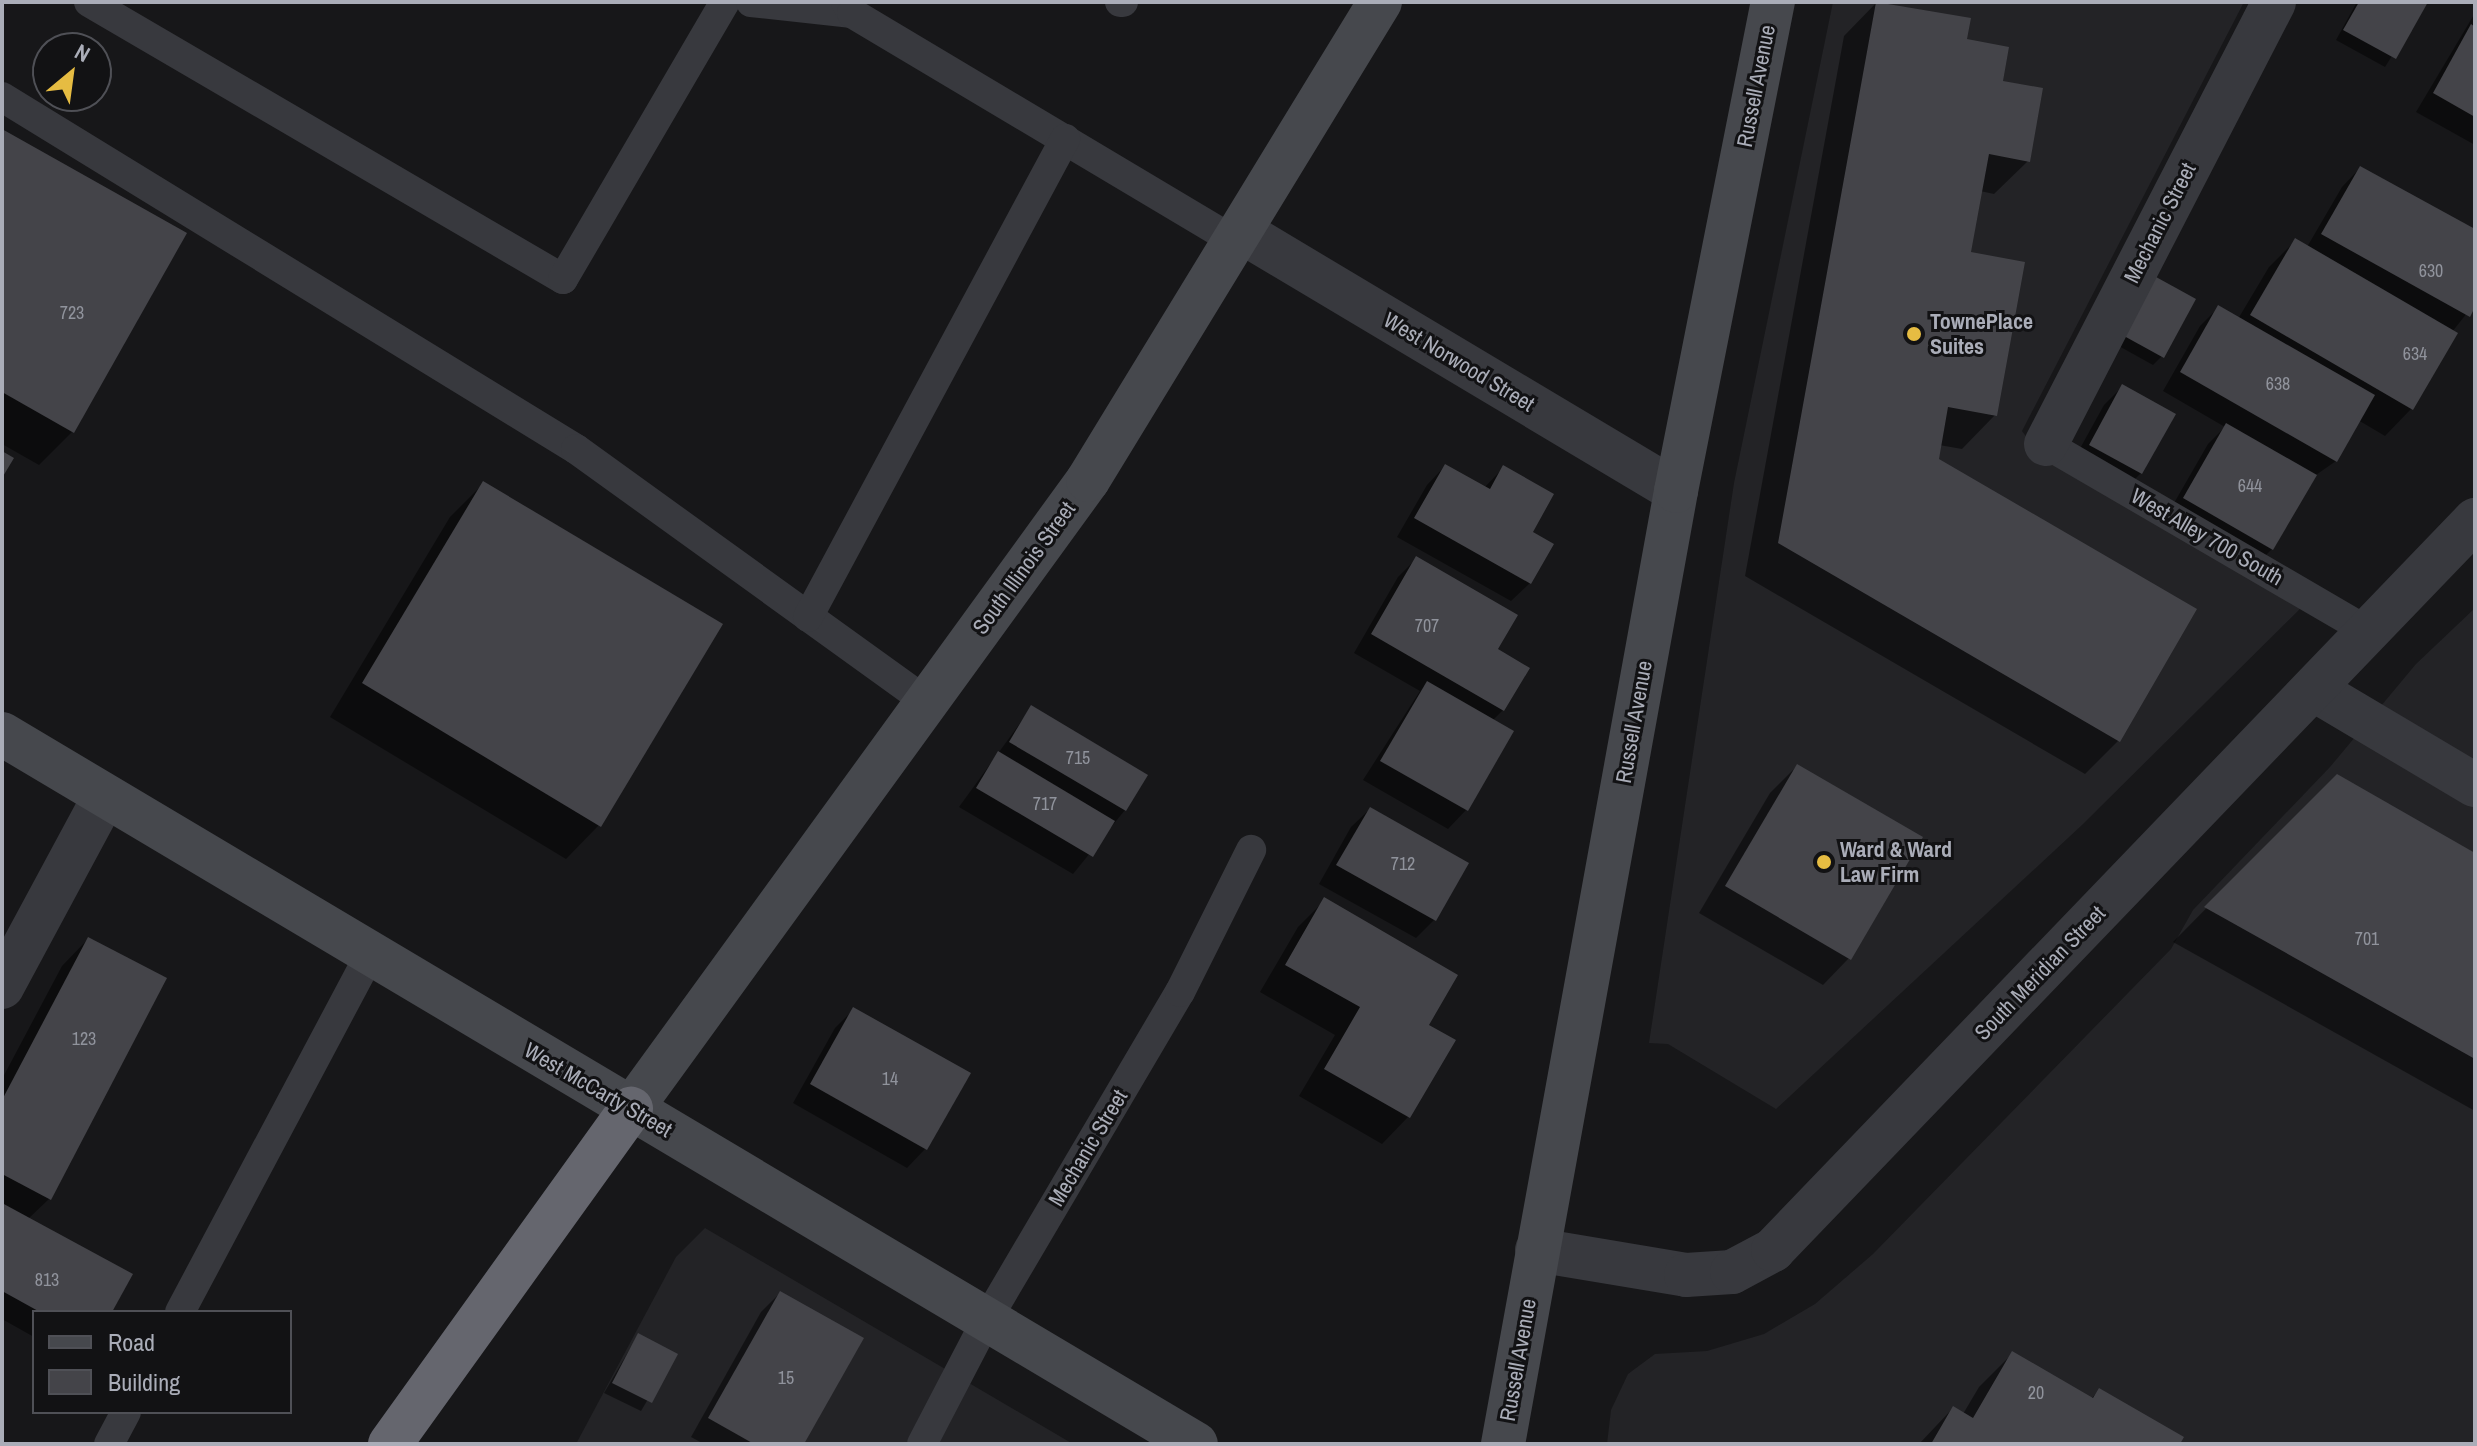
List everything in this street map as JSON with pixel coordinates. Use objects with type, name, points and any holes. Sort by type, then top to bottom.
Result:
[{"type":"highway","points":[[390,1444],[631,1109]]},
{"type":"main road","name":"South Illinois Street","points":[[631,1109],[1088,480],[1380,2]]},
{"type":"main road","name":"Russell Avenue","points":[[1503,1444],[1676,491],[1773,2]]},
{"type":"main road","name":"West McCarty Street","points":[[2,734],[1196,1444]]},
{"type":"street","name":"Mechanic Street","points":[[2046,444],[2274,2]]},
{"type":"street","name":"West Norwood Street","points":[[1239,237],[1676,491]]},
{"type":"street","name":"South Meridian Street","points":[[1537,1250],[1686,1275],[1732,1272],[1761,1258],[2475,520]]},
{"type":"street","points":[[2313,689],[2475,785]]},
{"type":"street","points":[[2,987],[105,796]]},
{"type":"lane","points":[[89,2],[563,279],[725,2]]},
{"type":"lane","points":[[751,2],[849,7]]},
{"type":"lane","name":"West Norwood Street","points":[[849,7],[1065,139],[1239,237]]},
{"type":"lane","points":[[2,97],[576,449],[927,702]]},
{"type":"lane","points":[[808,617],[1065,139]]},
{"type":"lane","name":"West Alley 700 South","points":[[2046,444],[2367,631]]},
{"type":"lane","name":"Mechanic Street","points":[[922,1444],[986,1321],[1180,992],[1251,850]]},
{"type":"lane","points":[[181,1310],[370,954]]},
{"type":"lane","points":[[109,1444],[125,1414]]},
{"type":"shaded area","points":[[1833,2],[2244,2],[2022,431],[2042,458],[2311,598],[2082,825],[1776,1109],[1668,1044],[1649,1043],[1734,483]]},
{"type":"shaded area","points":[[2475,608],[2475,1444],[1607,1444],[1611,1410],[1628,1374],[1655,1354],[1707,1351],[1764,1334],[1815,1304],[1873,1254],[2171,949],[2193,910],[2330,767],[2416,664]]},
{"type":"shaded area","points":[[705,1228],[1073,1444],[576,1444],[676,1257]]},
{"type":"building","name":"TownePlace Suites","points":[[1876,2],[1971,18],[1967,39],[2009,47],[2003,81],[2043,88],[2030,162],[1989,154],[1971,252],[2025,262],[1997,416],[1948,407],[1939,459],[2197,609],[2120,742],[1778,543]]},
{"type":"building","points":[[2359,2],[2428,2],[2396,59],[2343,30]]},
{"type":"building","points":[[2471,24],[2475,27],[2475,117],[2433,93]]},
{"type":"building","points":[[2,129],[187,233],[74,433],[2,392]]},
{"type":"building","points":[[2360,166],[2475,229],[2475,307],[2470,317],[2321,234]]},
{"type":"building","points":[[2295,238],[2458,333],[2413,410],[2250,315]]},
{"type":"building","points":[[2147,272],[2196,299],[2164,358],[2115,331]]},
{"type":"building","points":[[2218,305],[2375,395],[2337,462],[2180,372]]},
{"type":"building","points":[[2122,384],[2176,414],[2142,474],[2089,445]]},
{"type":"building","points":[[2226,423],[2317,475],[2273,550],[2183,498]]},
{"type":"building","points":[[2,451],[14,458],[2,478]]},
{"type":"building","points":[[1445,464],[1490,489],[1503,465],[1554,494],[1533,532],[1554,544],[1531,584],[1414,518]]},
{"type":"building","points":[[483,481],[723,624],[601,827],[362,683]]},
{"type":"building","points":[[1416,556],[1518,615],[1498,649],[1530,668],[1504,711],[1371,634]]},
{"type":"building","points":[[1427,681],[1514,731],[1468,811],[1380,761]]},
{"type":"building","points":[[1031,705],[1148,775],[1126,811],[1009,742]]},
{"type":"building","points":[[998,751],[1115,821],[1093,857],[976,788]]},
{"type":"building","name":"Ward & Ward Law Firm","points":[[1797,764],[1923,837],[1851,960],[1725,886]]},
{"type":"building","points":[[2337,774],[2475,853],[2475,1059],[2204,907]]},
{"type":"building","points":[[1370,807],[1469,863],[1436,921],[1336,865]]},
{"type":"building","points":[[1324,897],[1458,975],[1429,1025],[1456,1040],[1410,1118],[1324,1069],[1360,1007],[1285,965]]},
{"type":"building","points":[[88,937],[167,978],[51,1200],[2,1174],[2,1100]]},
{"type":"building","points":[[853,1007],[971,1073],[927,1150],[810,1084]]},
{"type":"building","points":[[2,1203],[133,1274],[113,1310],[36,1310],[2,1291]]},
{"type":"building","points":[[780,1291],[864,1338],[804,1444],[754,1444],[708,1418]]},
{"type":"building","points":[[638,1333],[678,1354],[652,1403],[612,1383]]},
{"type":"building","points":[[2012,1351],[2093,1398],[2099,1388],[2184,1437],[2180,1444],[1931,1444],[1953,1406],[1973,1418]]},
{"type":"place","name":"TownePlace Suites","points":[[1914,334]]},
{"type":"place","name":"Ward & Ward Law Firm","points":[[1824,862]]}]
